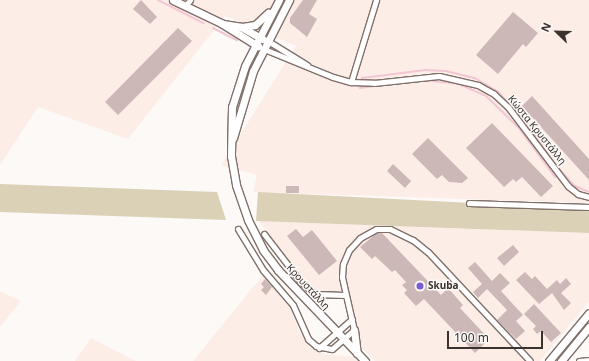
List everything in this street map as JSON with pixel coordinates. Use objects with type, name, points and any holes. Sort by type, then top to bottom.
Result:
[{"type":"street","name":"Κώστα Κρυστάλλη","points":[[173,0],[221,23],[264,49],[315,70],[351,82],[374,83],[439,76],[478,85],[494,94],[508,108],[559,174],[578,194],[589,197]]},
{"type":"street","points":[[185,6],[190,0]]},
{"type":"street","points":[[241,27],[261,21],[279,0]]},
{"type":"street","name":"Κρουστάλλη","points":[[279,0],[255,44],[234,100],[230,120],[236,185],[248,220],[263,250],[278,270],[365,361]]},
{"type":"street","points":[[232,142],[248,83],[289,0]]},
{"type":"street","points":[[351,82],[376,0]]},
{"type":"street","name":"Κώστα Κρυστάλλη","points":[[221,23],[241,27],[268,41],[315,70]]},
{"type":"street","points":[[468,203],[589,207]]},
{"type":"street","points":[[238,229],[262,270],[293,305],[308,339],[319,348],[332,349],[354,330]]},
{"type":"street","points":[[357,353],[352,319],[345,295],[342,276],[343,264],[349,250],[360,238],[376,229],[390,229],[413,240],[428,252],[530,361]]},
{"type":"street","points":[[264,234],[296,277],[315,294],[345,295]]},
{"type":"street","points":[[549,361],[589,313]]},
{"type":"street","points":[[319,348],[352,319]]},
{"type":"street","points":[[561,361],[589,327]]},
{"type":"street","points":[[576,343],[589,336]]},
{"type":"street","points":[[579,361],[589,360]]},
{"type":"shaded area","points":[[0,0],[589,0],[589,203],[253,192],[257,175],[221,165],[296,46],[225,16],[128,139],[38,107],[0,165]]},
{"type":"shaded area","points":[[0,184],[217,192],[226,220],[0,212]]},
{"type":"shaded area","points":[[258,192],[589,209],[589,233],[256,221]]},
{"type":"shaded area","points":[[259,221],[589,233],[589,302],[540,361],[375,361],[361,347],[349,290],[329,292],[317,290],[301,276]]},
{"type":"shaded area","points":[[263,275],[292,311],[299,331],[310,348],[325,354],[353,357],[357,361],[193,361]]},
{"type":"shaded area","points":[[0,291],[21,301],[0,327]]},
{"type":"shaded area","points":[[91,338],[136,361],[75,361]]},
{"type":"building","points":[[141,0],[157,17],[150,24],[133,9]]},
{"type":"building","points":[[303,0],[317,0],[309,14],[317,19],[307,37],[290,23],[290,18]]},
{"type":"building","points":[[513,12],[538,33],[526,47],[523,44],[498,74],[476,55]]},
{"type":"building","points":[[178,28],[192,41],[118,115],[105,102]]},
{"type":"building","points":[[532,96],[589,159],[589,180],[522,106]]},
{"type":"building","points":[[492,123],[553,186],[541,197],[522,177],[516,182],[513,179],[504,187],[466,148]]},
{"type":"building","points":[[428,138],[468,178],[462,183],[449,182],[442,175],[437,179],[412,154]]},
{"type":"building","points":[[393,164],[411,181],[405,188],[387,171]]},
{"type":"building","points":[[286,186],[299,186],[299,193],[286,193]]},
{"type":"building","points":[[296,229],[303,237],[312,230],[337,261],[319,275],[287,236]]},
{"type":"building","points":[[377,233],[382,233],[441,295],[448,288],[463,305],[460,308],[489,339],[475,353],[424,299],[416,306],[404,293],[407,290],[402,285],[406,282],[395,270],[392,272],[375,256],[372,259],[360,247]]},
{"type":"building","points":[[513,245],[519,252],[504,266],[497,258]]},
{"type":"building","points":[[475,262],[492,281],[500,273],[510,283],[501,291],[523,315],[516,321],[525,331],[516,339],[497,320],[507,310],[487,289],[478,298],[473,292],[482,284],[468,268]]},
{"type":"building","points":[[525,272],[532,279],[535,276],[547,289],[557,280],[560,284],[566,278],[571,284],[561,293],[571,303],[564,310],[552,293],[539,304],[516,280]]},
{"type":"building","points":[[265,279],[272,287],[266,295],[261,290],[264,287],[261,284]]},
{"type":"building","points":[[534,304],[561,333],[551,342],[541,331],[537,334],[533,329],[536,326],[524,314]]},
{"type":"waterway","points":[[158,0],[203,23]]},
{"type":"waterway","points":[[213,28],[237,40]]},
{"type":"waterway","points":[[362,78],[425,70],[446,71],[475,78],[498,92],[522,118],[557,167],[575,186],[589,192]]},
{"type":"waterway","points":[[422,80],[459,84],[486,96],[519,128],[555,177]]},
{"type":"waterway","points":[[360,88],[414,81]]},
{"type":"place","name":"Skuba","points":[[420,286]]}]
